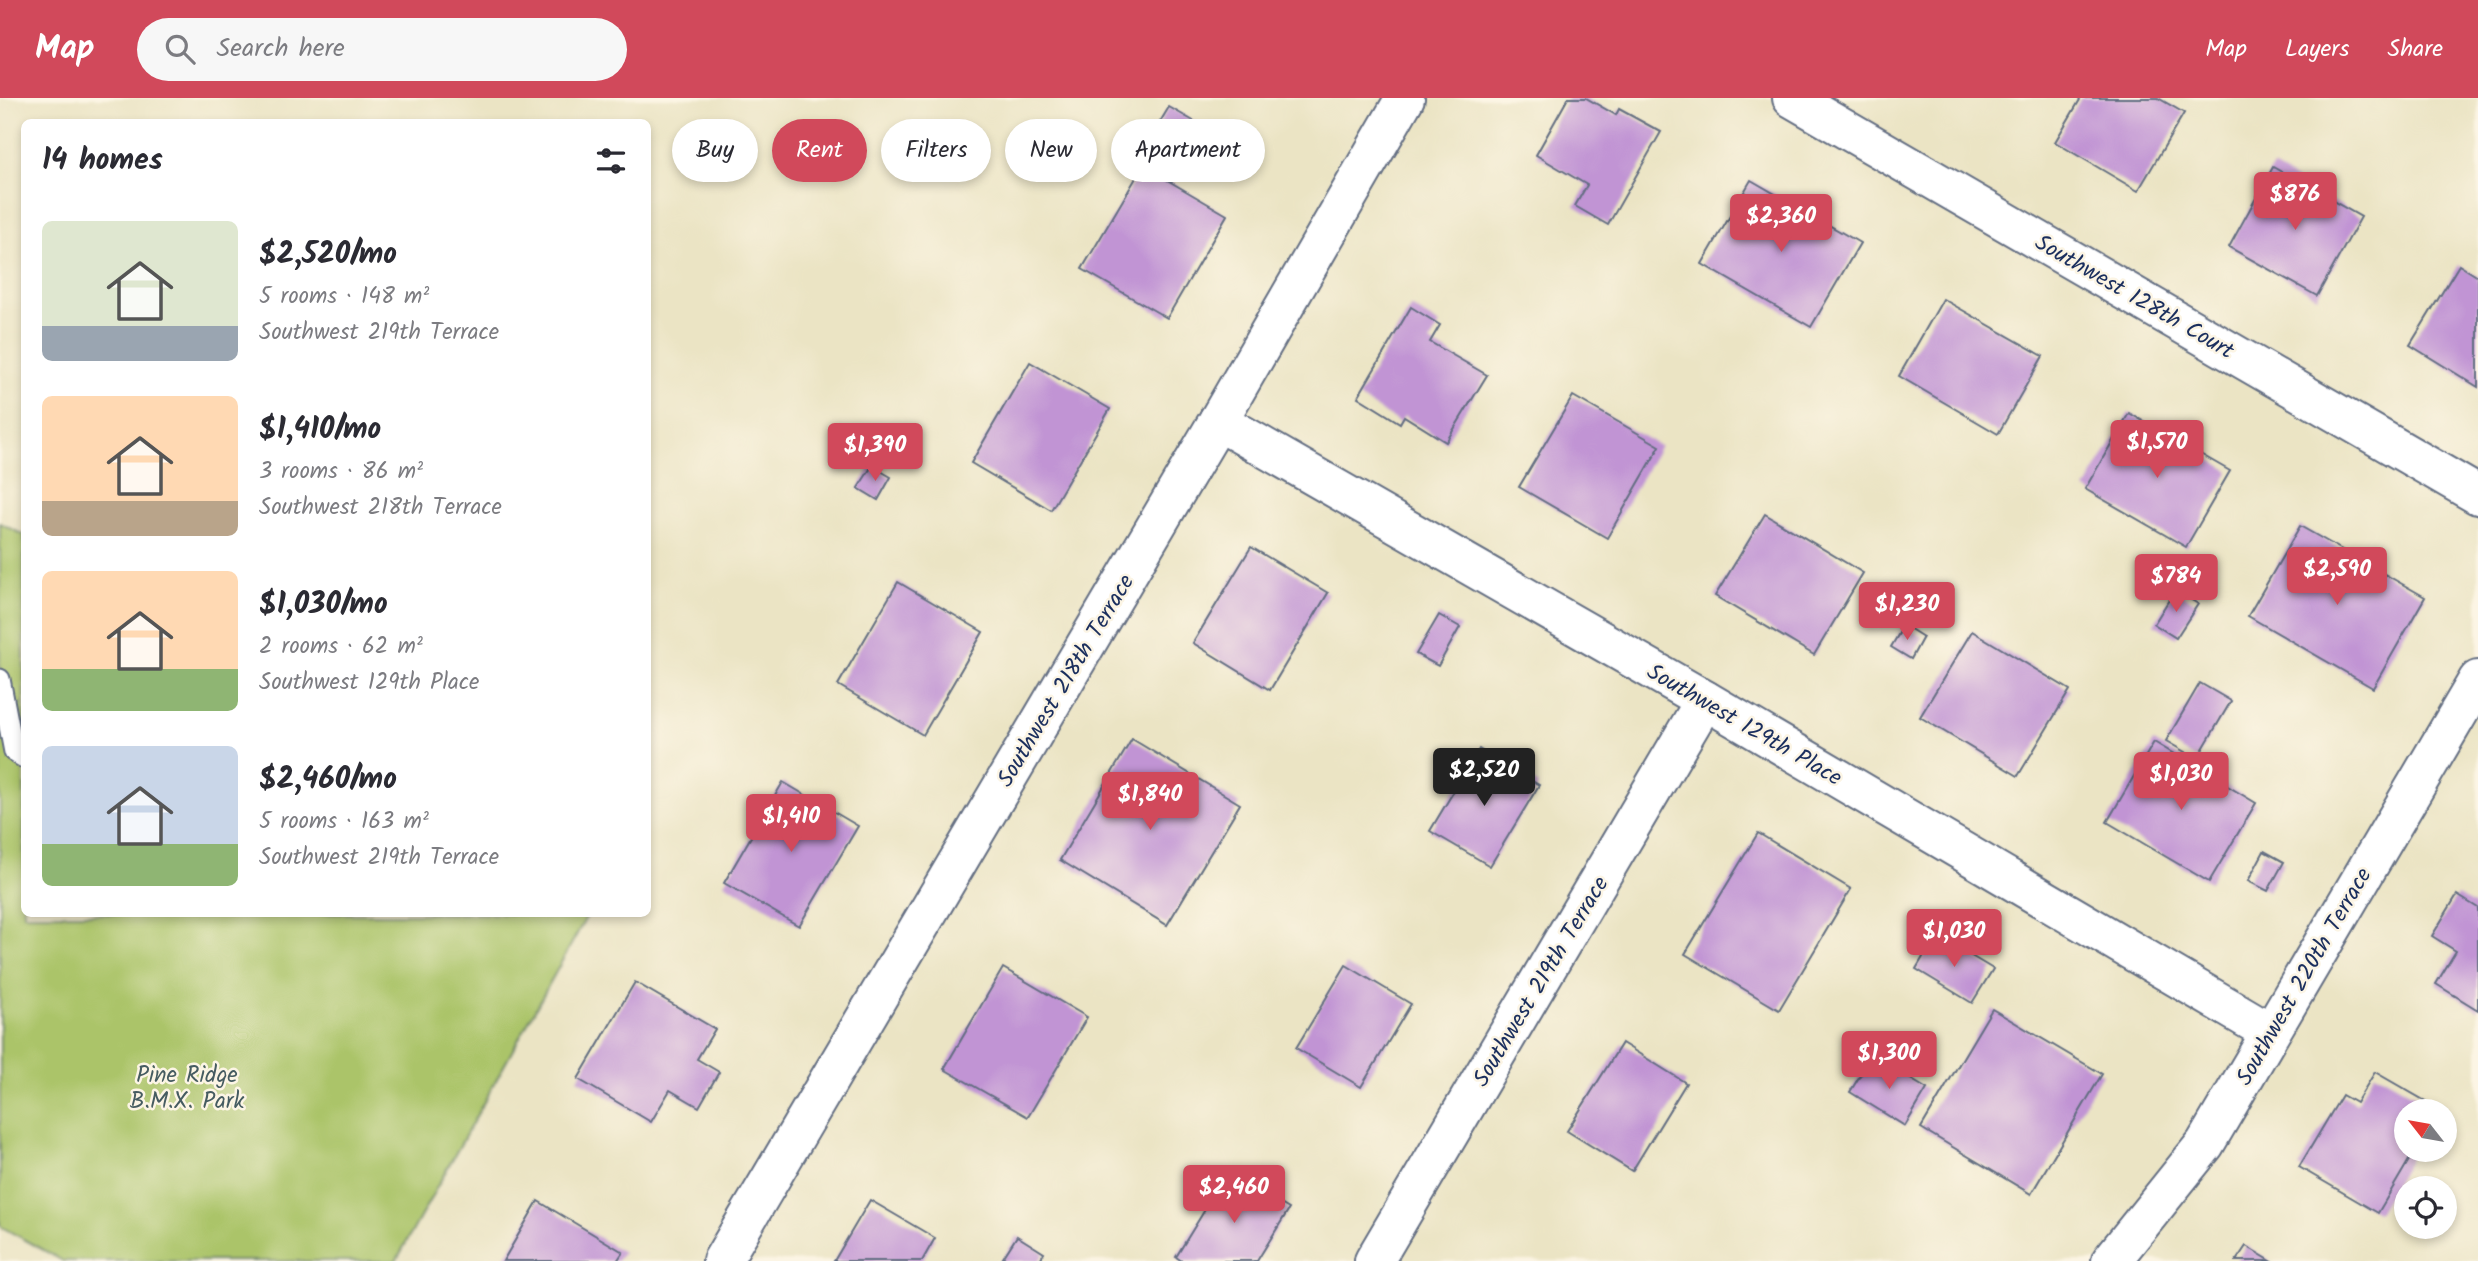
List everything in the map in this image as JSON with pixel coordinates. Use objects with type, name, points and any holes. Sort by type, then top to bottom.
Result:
[{"type":"street","name":"Southwest 218th Terrace","points":[[722,1261],[1218,421],[1405,98]]},
{"type":"street","name":"Southwest 128th Court","points":[[1792,98],[2478,495]]},
{"type":"street","name":"Southwest 129th Place","points":[[1218,421],[1705,700],[2270,1032]]},
{"type":"street","name":"Southwest 220th Terrace","points":[[2111,1261],[2205,1144],[2478,680]]},
{"type":"street","name":"Southwest 219th Terrace","points":[[1374,1261],[1705,700]]},
{"type":"lane","points":[[0,679],[14,752],[21,756]]},
{"type":"green space","name":"Pine Ridge B.M.X. Park","points":[[0,523],[21,534],[21,917],[586,917],[396,1261],[63,1261],[0,1226]]},
{"type":"building","points":[[1568,98],[1586,98],[1616,115],[1619,109],[1661,132],[1608,225],[1575,206],[1587,185],[1536,155]]},
{"type":"building","points":[[2081,98],[2158,98],[2184,113],[2138,191],[2055,142]]},
{"type":"building","points":[[1169,107],[1190,119],[1162,119]]},
{"type":"building","points":[[2273,167],[2361,217],[2317,296],[2229,247]]},
{"type":"building","points":[[1751,180],[1860,243],[1811,327],[1702,264]]},
{"type":"building","points":[[1134,182],[1170,182],[1227,215],[1167,318],[1082,269]]},
{"type":"building","points":[[2459,265],[2478,277],[2478,387],[2410,345]]},
{"type":"building","points":[[1943,299],[2043,356],[1998,434],[1899,376]]},
{"type":"building","points":[[1411,307],[1440,325],[1430,342],[1487,375],[1446,442],[1404,416],[1400,423],[1358,397]]},
{"type":"building","points":[[1030,362],[1110,409],[1051,510],[971,463]]},
{"type":"building","points":[[1573,396],[1660,446],[1607,538],[1519,487]]},
{"type":"building","points":[[2129,413],[2230,471],[2186,547],[2085,489]]},
{"type":"building","points":[[872,466],[891,477],[878,500],[858,488]]},
{"type":"building","points":[[1765,514],[1863,573],[1814,655],[1715,596]]},
{"type":"building","points":[[2300,526],[2425,597],[2373,688],[2248,616]]},
{"type":"building","points":[[1251,547],[1328,593],[1270,690],[1193,643]]},
{"type":"building","points":[[898,582],[983,632],[923,735],[838,685]]},
{"type":"building","points":[[2175,590],[2198,604],[2176,638],[2154,624]]},
{"type":"building","points":[[1439,615],[1460,627],[1438,666],[1416,654]]},
{"type":"building","points":[[1904,625],[1923,637],[1911,659],[1891,647]]},
{"type":"building","points":[[1972,631],[2070,690],[2018,776],[1920,717]]},
{"type":"building","points":[[2200,683],[2231,701],[2197,759],[2166,741]]},
{"type":"building","points":[[1132,739],[1240,804],[1167,925],[1060,860]]},
{"type":"building","points":[[2154,742],[2256,803],[2209,882],[2107,822]]},
{"type":"building","points":[[1479,749],[1539,785],[1490,866],[1430,831]]},
{"type":"building","points":[[783,782],[858,826],[799,926],[724,883]]},
{"type":"building","points":[[1758,833],[1851,889],[1779,1010],[1685,954]]},
{"type":"building","points":[[2264,851],[2284,862],[2268,891],[2248,881]]},
{"type":"building","points":[[2457,895],[2478,908],[2478,1010],[2436,984],[2456,951],[2432,936]]},
{"type":"building","points":[[1936,935],[1993,969],[1972,1003],[1916,969]]},
{"type":"building","points":[[1346,965],[1411,1004],[1361,1087],[1296,1048]]},
{"type":"building","points":[[1003,968],[1087,1017],[1028,1117],[944,1069]]},
{"type":"building","points":[[635,982],[715,1029],[697,1059],[719,1072],[699,1107],[670,1090],[651,1122],[578,1079]]},
{"type":"building","points":[[1992,1009],[2102,1074],[2031,1194],[1921,1128]]},
{"type":"building","points":[[1622,1043],[1686,1083],[1632,1171],[1567,1131]]},
{"type":"building","points":[[1872,1056],[1927,1089],[1905,1126],[1850,1092]]},
{"type":"building","points":[[2375,1072],[2422,1099],[2394,1099],[2394,1162],[2408,1162],[2400,1176],[2394,1176],[2394,1186],[2378,1213],[2299,1167],[2342,1095],[2356,1103]]},
{"type":"building","points":[[1228,1172],[1289,1209],[1257,1261],[1182,1261],[1176,1257]]},
{"type":"building","points":[[870,1200],[935,1238],[922,1261],[834,1261]]},
{"type":"building","points":[[538,1201],[623,1252],[617,1261],[503,1261]]},
{"type":"building","points":[[1017,1236],[1044,1253],[1039,1261],[1001,1261]]},
{"type":"building","points":[[2246,1246],[2271,1261],[2236,1261]]}]
